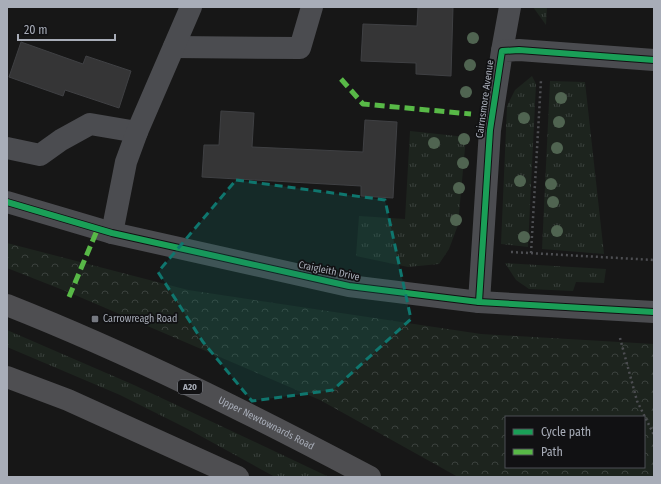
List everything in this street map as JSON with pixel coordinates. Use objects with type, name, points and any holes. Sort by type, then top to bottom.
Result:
[{"type":"highway","name":"Upper Newtownards Road","points":[[7,305],[96,341],[281,430],[370,477]]},
{"type":"highway","points":[[7,377],[68,400],[238,477]]},
{"type":"street","points":[[112,233],[126,162],[137,132],[191,7]]},
{"type":"street","points":[[174,47],[300,48],[312,7]]},
{"type":"street","points":[[502,51],[510,7]]},
{"type":"street","name":"Cairnsmore Avenue","points":[[479,302],[490,130],[502,51],[520,50],[654,60]]},
{"type":"street","points":[[7,148],[40,155],[61,140],[90,124],[137,132]]},
{"type":"street","name":"Craigleith Drive","points":[[7,202],[112,233],[349,286],[479,302],[654,312]]},
{"type":"path","points":[[531,253],[541,76]]},
{"type":"path","points":[[506,252],[654,260]]},
{"type":"path","points":[[616,311],[622,346],[637,401],[644,416]]},
{"type":"path","points":[[645,417],[654,435]]},
{"type":"highlighted area","points":[[236,180],[385,200],[411,319],[333,390],[252,401],[203,342],[158,272]]},
{"type":"green space","points":[[533,7],[547,7],[546,25]]},
{"type":"green space","points":[[532,76],[536,84],[528,247],[501,244],[507,106],[515,90]]},
{"type":"green space","points":[[550,81],[585,82],[604,254],[542,249]]},
{"type":"green space","points":[[410,131],[466,137],[458,225],[449,249],[439,264],[408,267],[356,256],[359,216],[405,219]]},
{"type":"green space","points":[[7,243],[188,290],[481,334],[654,344],[654,477],[458,477],[320,400],[68,292],[7,268]]},
{"type":"green space","points":[[505,263],[606,269],[604,283],[576,282],[573,291],[529,289],[516,280]]},
{"type":"green space","points":[[7,330],[134,385],[329,477],[275,477],[188,429],[120,395],[7,347]]},
{"type":"building","points":[[418,7],[453,7],[451,76],[416,74],[416,63],[361,61],[363,24],[417,26]]},
{"type":"building","points":[[21,42],[83,64],[86,56],[131,71],[119,108],[65,90],[63,96],[9,77]]},
{"type":"building","points":[[221,111],[254,113],[252,147],[363,152],[365,120],[397,122],[393,198],[361,196],[361,186],[202,177],[204,145],[219,145]]},
{"type":"marked path","points":[[341,79],[363,104],[471,114]]},
{"type":"marked path","points":[[69,297],[98,228]]},
{"type":"cycle path","points":[[479,302],[490,130],[502,51],[519,50],[654,60]]},
{"type":"cycle path","points":[[7,202],[112,233],[349,286],[479,302],[654,312]]},
{"type":"place","name":"Carrowreagh Road","points":[[95,319]]}]
